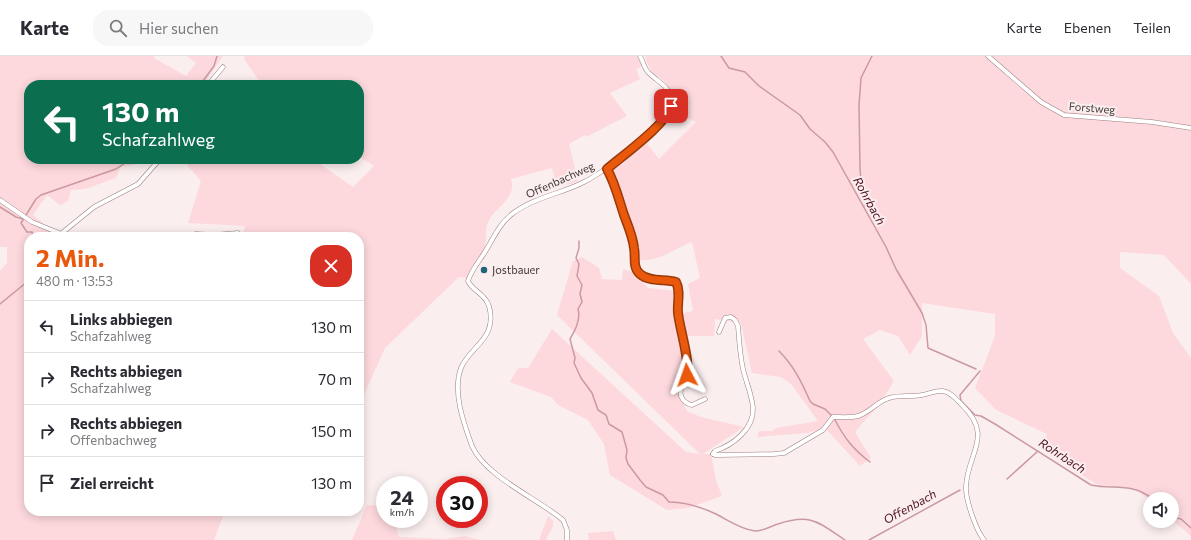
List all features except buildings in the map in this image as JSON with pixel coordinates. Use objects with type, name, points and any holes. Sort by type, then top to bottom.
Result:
[{"type":"street","name":"Offenbachweg","points":[[567,540],[567,530],[563,520],[500,477],[481,460],[472,446],[459,404],[459,378],[463,364],[482,343],[488,332],[490,315],[485,297],[468,281],[471,272],[483,256],[498,228],[513,213],[533,201],[584,182],[607,169],[653,131],[671,110],[671,98],[668,90],[649,73],[640,56]]},
{"type":"street","name":"Forstweg","points":[[988,56],[1041,102],[1064,115],[1152,122],[1191,128]]},
{"type":"street","points":[[212,80],[223,67]]},
{"type":"street","points":[[63,232],[94,207],[138,184],[156,164]]},
{"type":"street","points":[[607,169],[614,183],[634,247],[634,263],[637,271],[641,276],[649,279],[664,279],[676,282],[678,286],[678,315],[688,367],[687,375],[682,387],[682,398],[686,403],[692,405],[705,399]]},
{"type":"street","points":[[0,200],[32,222],[59,232]]},
{"type":"street","points":[[718,332],[725,318],[731,317],[735,320],[738,326],[743,368],[753,408],[752,420],[743,433],[731,444],[715,451],[714,455],[784,453],[823,430],[834,417],[857,416],[889,398],[944,391],[953,396],[964,406],[972,415],[977,426],[977,445],[966,487],[968,501],[979,531],[984,540]]},
{"type":"shaded area","points":[[0,56],[154,56],[154,58],[186,76],[196,63],[187,56],[223,56],[206,80],[24,80],[24,164],[135,164],[121,167],[116,178],[85,189],[71,190],[68,201],[60,205],[47,195],[33,215],[54,232],[24,232],[24,516],[223,516],[214,540],[0,540],[0,271],[7,263],[7,247],[0,247]]},
{"type":"shaded area","points":[[245,56],[637,56],[642,66],[636,69],[640,79],[610,93],[627,116],[569,144],[578,181],[571,184],[557,186],[552,168],[511,179],[512,186],[509,197],[492,215],[487,223],[485,248],[482,256],[467,278],[459,277],[385,348],[364,395],[364,232],[243,232],[245,226],[188,223],[201,181],[187,165],[188,164],[320,164],[353,187],[374,166],[364,159],[364,80],[259,80],[244,59]]},
{"type":"shaded area","points":[[645,56],[1191,56],[1191,284],[1164,255],[1120,252],[1120,268],[1159,296],[1173,333],[1191,358],[1191,536],[1179,526],[1179,492],[1143,492],[1143,495],[1136,489],[1096,484],[1041,449],[1047,434],[996,410],[975,388],[995,336],[995,314],[922,303],[922,336],[910,355],[898,336],[880,330],[863,339],[894,381],[881,402],[855,432],[871,458],[860,466],[825,428],[807,433],[757,437],[759,431],[772,431],[776,428],[818,421],[791,384],[781,377],[752,373],[741,323],[715,319],[714,336],[682,336],[679,314],[693,311],[688,284],[700,278],[692,242],[666,255],[652,259],[636,260],[617,187],[610,168],[644,140],[659,159],[696,122],[676,113],[673,94],[664,81],[653,73]]},
{"type":"shaded area","points":[[582,257],[599,268],[602,279],[622,280],[623,269],[636,273],[648,288],[675,291],[675,315],[684,363],[677,391],[687,411],[701,417],[744,427],[703,454],[711,454],[716,480],[722,496],[688,508],[667,510],[610,475],[604,444],[588,420],[558,405],[551,397],[510,382],[518,368],[528,368],[552,329],[686,452],[700,454],[557,315],[573,261]]},
{"type":"shaded area","points":[[367,505],[376,506],[376,528],[396,528],[399,537],[444,539],[465,536],[480,540],[352,540],[362,516],[364,516]]},
{"type":"shaded area","points":[[548,516],[553,521],[553,526],[546,540],[539,540]]},
{"type":"shaded area","points":[[613,531],[616,540],[589,540],[588,533]]},
{"type":"waterway","points":[[204,80],[214,66],[217,56]]},
{"type":"waterway","name":"Rohrbach","points":[[721,56],[729,68],[745,72],[759,86],[800,115],[810,129],[825,142],[833,152],[886,247],[896,269],[922,313],[926,325],[928,348],[976,369]]},
{"type":"waterway","points":[[864,206],[866,200],[861,181],[860,168],[859,105],[861,78],[872,56]]},
{"type":"waterway","points":[[27,232],[21,223],[36,199],[41,195],[116,169],[124,164]]},
{"type":"waterway","points":[[0,207],[16,217],[23,219]]},
{"type":"waterway","points":[[27,232],[32,232]]},
{"type":"waterway","points":[[579,241],[579,248],[576,258],[579,264],[577,276],[582,285],[580,294],[582,302],[578,309],[579,317],[577,325],[570,339],[575,358],[574,363],[581,378],[592,393],[598,410],[606,415],[609,424],[622,432],[627,450],[626,458],[628,464],[646,487],[663,495],[669,502],[699,507],[750,530],[760,531],[789,521],[807,519],[821,524],[845,540]]},
{"type":"waterway","points":[[0,304],[24,284]]},
{"type":"waterway","points":[[779,351],[801,381],[810,401],[813,404],[825,409],[832,416]]},
{"type":"waterway","name":"Rohrbach","points":[[980,371],[960,395],[961,401],[975,415],[981,416],[995,424],[1091,485],[1130,488],[1143,493]]},
{"type":"waterway","points":[[835,420],[842,433],[850,443],[870,462]]},
{"type":"waterway","name":"Offenbach","points":[[1007,479],[1038,451]]},
{"type":"waterway","name":"Offenbach","points":[[869,540],[960,490]]},
{"type":"waterway","name":"Rohrbach","points":[[1179,519],[1191,528]]},
{"type":"place","name":"Jostbauer","points":[[484,270]]},
{"type":"route","points":[[671,106],[671,110],[664,120],[653,131],[607,169],[614,183],[634,247],[634,263],[637,271],[641,276],[649,279],[664,279],[676,282],[678,286],[677,307],[680,331],[688,367],[687,375]]}]
